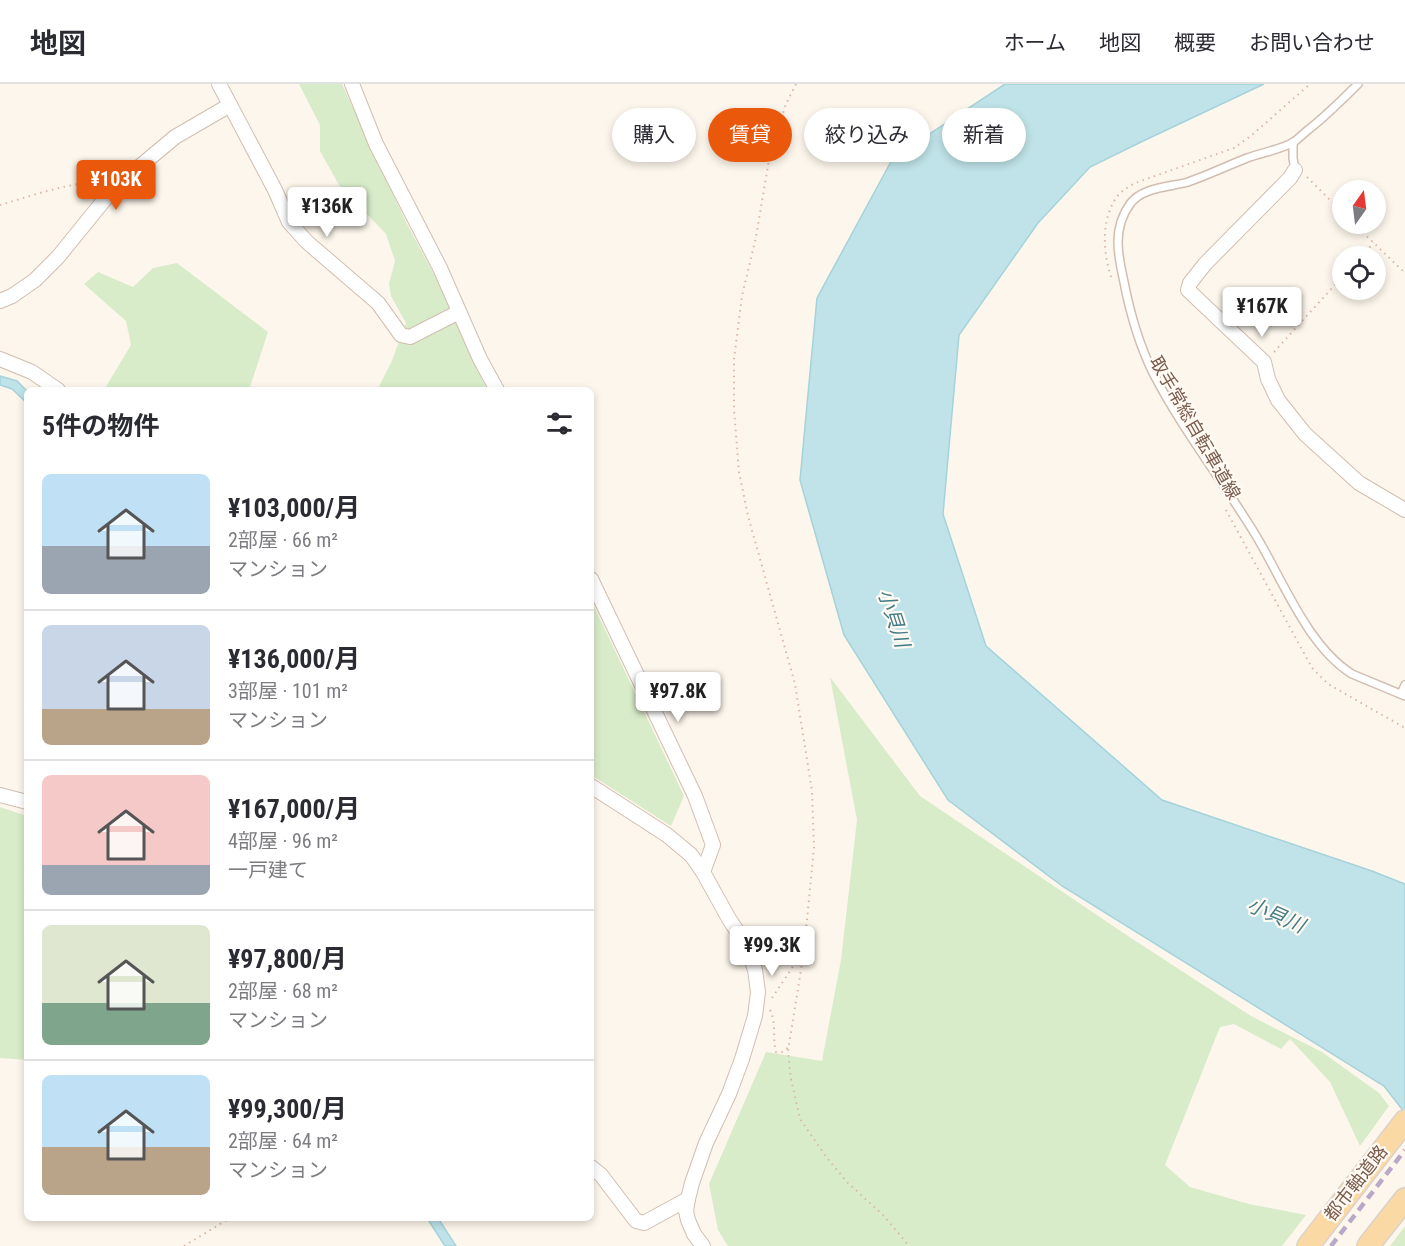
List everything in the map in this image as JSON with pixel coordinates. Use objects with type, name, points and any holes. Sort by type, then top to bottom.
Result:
[{"type":"main road","name":"都市軸道路","points":[[1308,1246],[1405,1121]]},
{"type":"main road","points":[[1368,1246],[1405,1200]]},
{"type":"street","points":[[219,84],[275,190],[289,222],[307,242],[378,303],[401,335],[411,337],[459,312]]},
{"type":"street","points":[[352,84],[376,144],[440,268],[480,359],[495,387]]},
{"type":"street","points":[[0,301],[12,296],[35,280],[58,256],[114,188],[176,137],[230,105]]},
{"type":"street","points":[[1295,170],[1290,178],[1205,264],[1190,283],[1188,290],[1264,362],[1268,379],[1278,400],[1305,434],[1359,483],[1405,510]]},
{"type":"street","points":[[0,358],[32,372],[54,387]]},
{"type":"street","points":[[594,585],[695,796],[713,845],[703,872]]},
{"type":"street","points":[[594,788],[667,835],[691,855],[747,946],[755,970],[758,992],[742,1059],[729,1094],[706,1143],[688,1199],[686,1211],[688,1220],[703,1246]]},
{"type":"street","points":[[0,795],[24,801]]},
{"type":"street","points":[[594,1169],[601,1175],[636,1221],[644,1223],[688,1199]]},
{"type":"lane","points":[[1358,84],[1328,114],[1293,142],[1188,182],[1137,196],[1121,222],[1117,238],[1118,255],[1135,328],[1154,374],[1192,438],[1255,534],[1306,625],[1319,643],[1344,669],[1352,674],[1403,695],[1405,685]]},
{"type":"lane","points":[[1293,142],[1295,170]]},
{"type":"path","points":[[796,84],[786,104],[770,154],[756,237],[742,296],[734,359],[734,409],[739,472],[748,516],[795,684],[812,792],[814,847],[804,951],[788,1049],[791,1079],[801,1119],[827,1158],[847,1182],[883,1215],[909,1246]]},
{"type":"path","points":[[1112,280],[1104,253],[1105,233],[1109,214],[1117,196],[1135,183],[1234,148],[1262,127],[1310,84]]},
{"type":"path","points":[[1295,170],[1304,174],[1332,202]]},
{"type":"path","points":[[0,205],[93,182],[114,188]]},
{"type":"path","points":[[1365,234],[1405,273]]},
{"type":"path","points":[[1371,246],[1374,243]]},
{"type":"path","points":[[1264,362],[1332,288]]},
{"type":"path","name":"取手常総自転車道線","points":[[1226,510],[1312,668],[1329,684],[1405,728]]},
{"type":"path","points":[[754,1016],[767,1005],[804,951]]},
{"type":"path","points":[[767,1005],[772,1014],[777,1052],[788,1049]]},
{"type":"path","points":[[184,1246],[225,1221]]},
{"type":"green space","points":[[299,84],[342,84],[406,222],[447,299],[486,387],[379,387],[391,363],[406,323],[391,296],[389,284],[395,261],[386,234],[339,185],[320,151],[320,125]]},
{"type":"green space","points":[[177,263],[268,332],[250,387],[106,387],[131,345],[126,321],[84,284],[98,272],[133,287],[153,268]]},
{"type":"green space","points":[[594,606],[684,796],[671,826],[594,777]]},
{"type":"green space","points":[[830,677],[920,796],[1251,1016],[1322,1052],[1379,1093],[1389,1106],[1360,1146],[1330,1082],[1290,1039],[1281,1049],[1234,1024],[1220,1027],[1165,1165],[1190,1187],[1249,1204],[1306,1215],[1282,1246],[728,1246],[718,1230],[709,1184],[766,1052],[822,1061],[841,960],[857,820]]},
{"type":"green space","points":[[0,807],[24,815],[24,1060],[0,1058]]},
{"type":"green space","points":[[1405,1226],[1405,1246],[1390,1246]]},
{"type":"water","name":"小貝川","points":[[1005,84],[1264,84],[1090,167],[1038,223],[959,335],[943,514],[986,646],[1162,800],[1405,884],[1405,1113],[1384,1086],[1062,886],[948,800],[844,635],[800,480],[817,298],[891,162],[930,162],[930,134],[942,126],[942,162],[1026,162],[1026,108],[969,108]]},
{"type":"water","points":[[0,376],[17,381],[24,388],[24,400],[12,389],[0,385]]},
{"type":"water","points":[[429,1221],[440,1221],[456,1246],[445,1246]]},
{"type":"railway","points":[[1331,1246],[1405,1150]]}]
